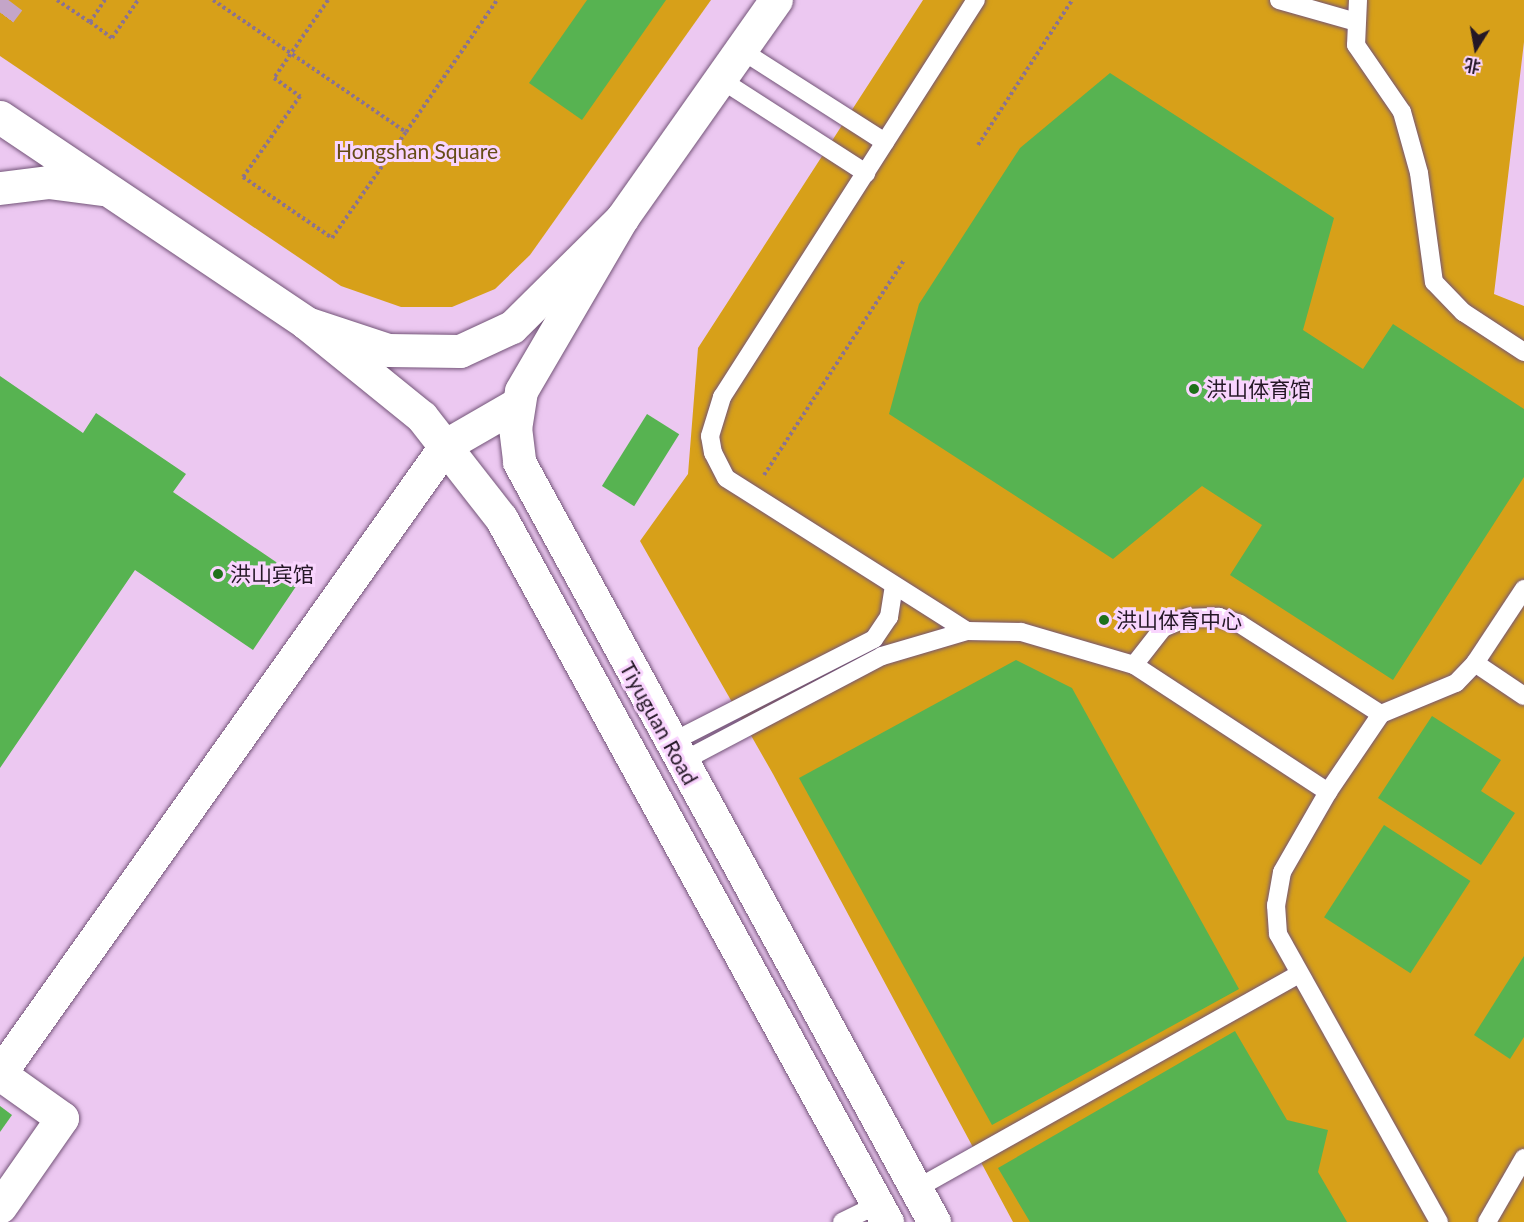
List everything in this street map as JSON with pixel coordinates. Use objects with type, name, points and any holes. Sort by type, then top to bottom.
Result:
[{"type":"main road","points":[[0,117],[306,323],[388,350],[434,353],[479,345],[534,308],[622,218],[776,0]]},
{"type":"main road","points":[[0,188],[48,182],[110,191]]},
{"type":"main road","name":"Tiyuguan Road","points":[[622,218],[530,374],[517,405],[516,449],[525,478],[934,1222]]},
{"type":"main road","name":"Tiyuguan Road","points":[[306,323],[422,417],[501,518],[884,1217]]},
{"type":"main road","points":[[0,1207],[62,1118],[0,1073],[446,446],[517,405]]},
{"type":"lane","points":[[967,631],[751,496],[718,466],[710,436],[715,412],[976,0]]},
{"type":"lane","points":[[1280,0],[1356,22]]},
{"type":"lane","points":[[1358,0],[1356,45],[1402,112],[1419,173],[1434,282],[1463,312],[1524,352]]},
{"type":"lane","points":[[741,50],[885,142]]},
{"type":"lane","points":[[720,79],[866,172]]},
{"type":"lane","points":[[676,753],[874,639],[889,617],[894,586]]},
{"type":"lane","points":[[1439,1222],[1364,1081],[1299,974],[1278,934],[1278,890],[1287,858],[1382,714],[1447,689],[1475,663],[1524,589]]},
{"type":"lane","points":[[1134,665],[1163,628],[1186,618],[1219,617],[1240,624],[1382,714]]},
{"type":"lane","points":[[676,753],[882,656],[967,631],[1021,632],[1134,665],[1329,792]]},
{"type":"lane","points":[[1475,663],[1524,696]]},
{"type":"lane","points":[[916,1190],[1299,974]]},
{"type":"lane","points":[[1487,1222],[1524,1158]]},
{"type":"lane","points":[[842,1222],[884,1217]]},
{"type":"path","points":[[57,0],[112,38],[138,0]]},
{"type":"path","points":[[90,22],[105,0]]},
{"type":"path","points":[[213,0],[406,132]]},
{"type":"path","points":[[328,0],[274,78],[300,96],[243,177],[332,238],[497,0]]},
{"type":"path","points":[[978,145],[1072,0]]},
{"type":"path","points":[[751,496],[903,260]]},
{"type":"green space","name":"Hongshan Square","points":[[0,0],[711,0],[530,255],[495,289],[452,307],[401,307],[341,286],[0,56]]},
{"type":"green space","name":"洪山体育中心","points":[[923,0],[1524,0],[1524,42],[1494,294],[1524,306],[1524,1222],[1013,1222],[773,774],[640,541],[688,474],[698,348]]},
{"type":"building","points":[[587,0],[666,0],[582,120],[529,83]]},
{"type":"building","name":"洪山体育馆","points":[[1110,73],[1334,218],[1303,330],[1363,369],[1393,324],[1524,409],[1524,477],[1393,680],[1230,575],[1262,525],[1202,486],[1113,559],[889,414],[919,304],[1020,148]]},
{"type":"building","name":"洪山宾馆","points":[[0,376],[83,433],[96,413],[186,474],[173,492],[301,579],[253,650],[135,570],[0,768]]},
{"type":"building","points":[[647,414],[679,434],[634,506],[602,486]]},
{"type":"building","points":[[1016,660],[1072,688],[1239,989],[992,1125],[799,778]]},
{"type":"building","points":[[1432,716],[1501,760],[1481,791],[1515,813],[1481,865],[1378,798]]},
{"type":"building","points":[[1384,825],[1470,881],[1410,973],[1324,917]]},
{"type":"building","points":[[1524,956],[1524,1037],[1510,1059],[1474,1035]]},
{"type":"building","points":[[1235,1031],[1287,1120],[1328,1130],[1318,1172],[1347,1222],[1030,1222],[998,1168]]},
{"type":"building","points":[[0,1106],[12,1115],[0,1132]]},
{"type":"tunnel","points":[[0,12],[9,0]]},
{"type":"place","name":"洪山体育馆","points":[[1194,389]]},
{"type":"place","name":"洪山宾馆","points":[[218,574]]},
{"type":"place","name":"洪山体育中心","points":[[1104,620]]}]
